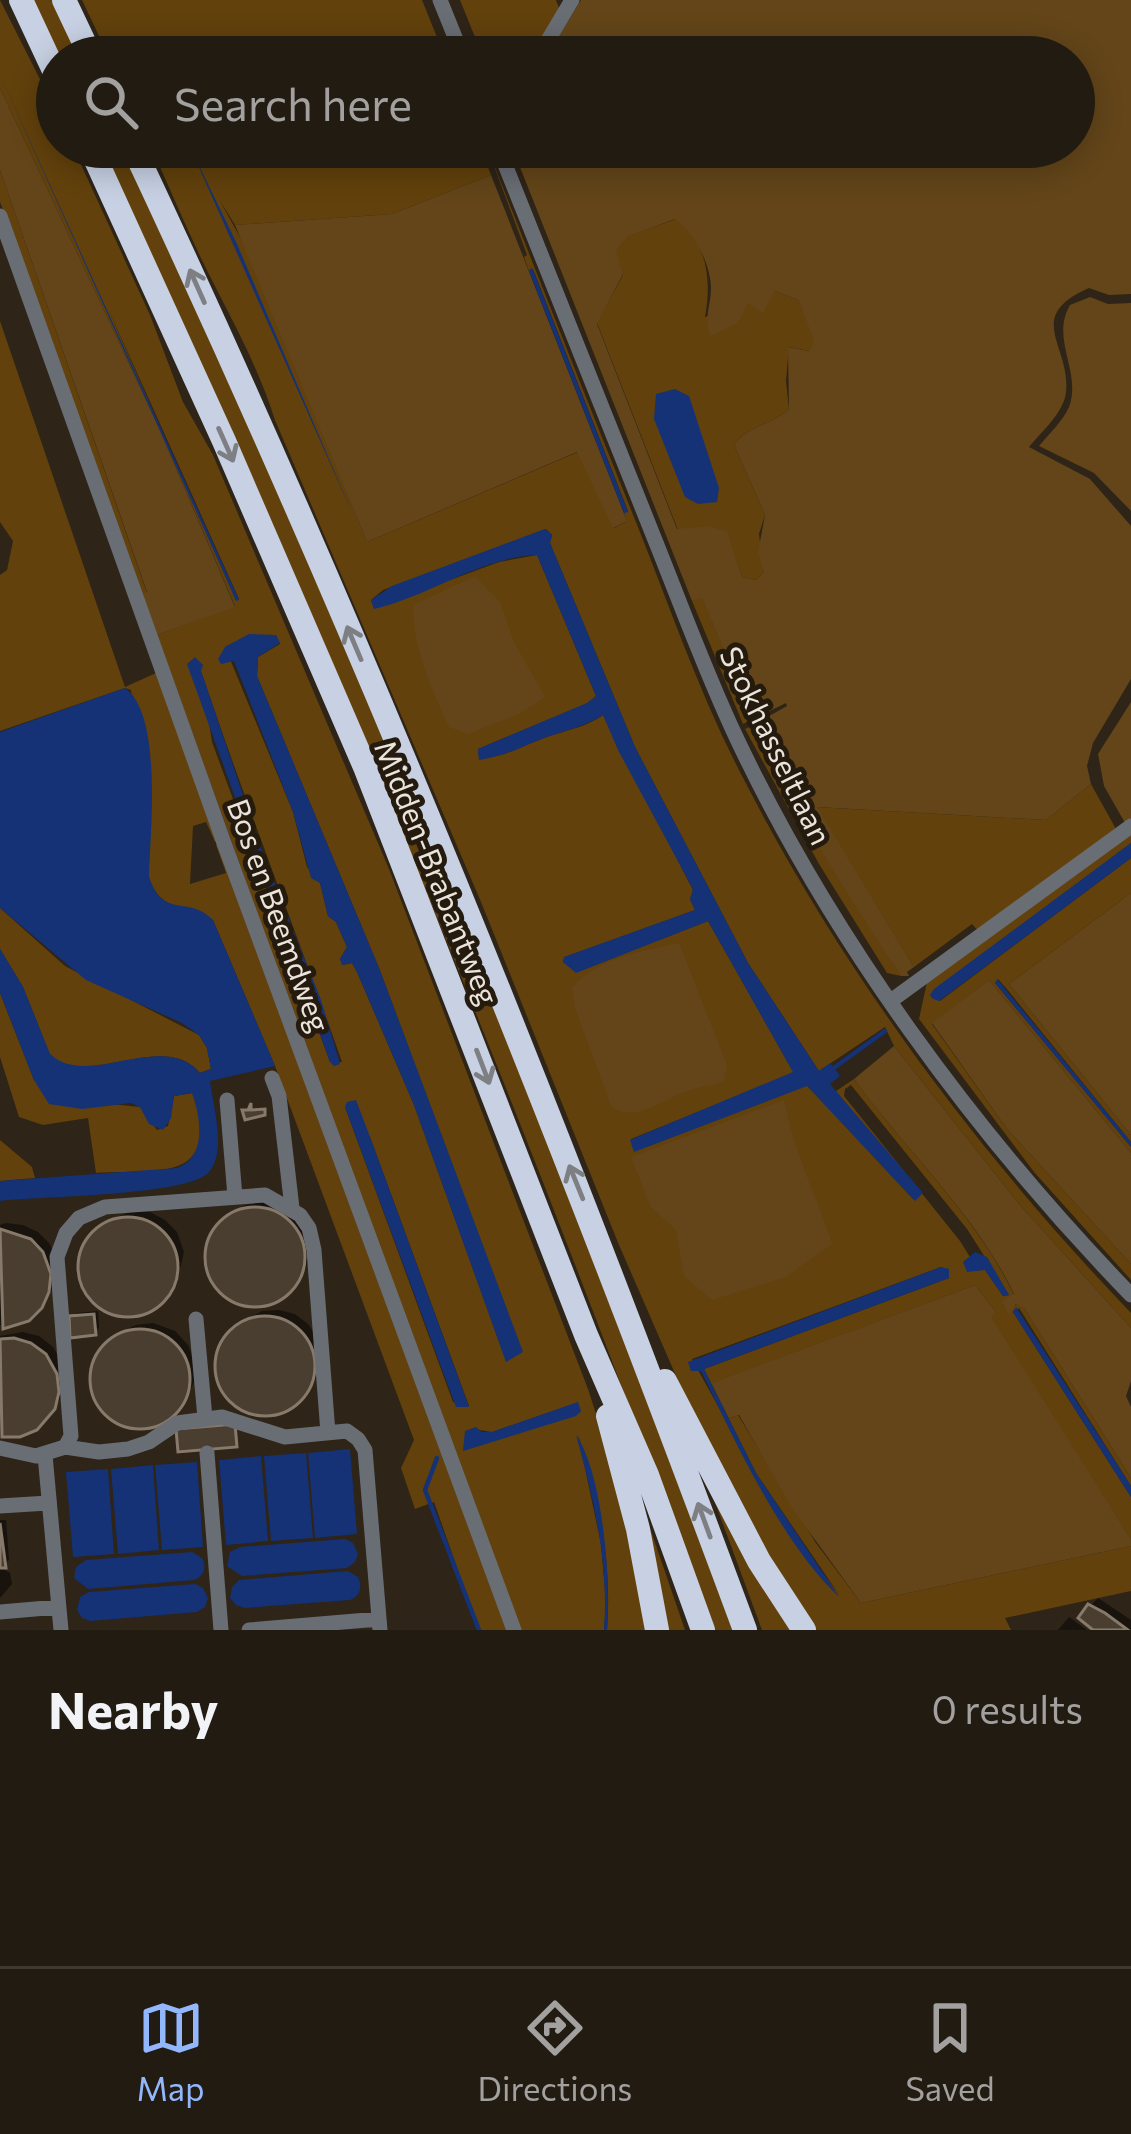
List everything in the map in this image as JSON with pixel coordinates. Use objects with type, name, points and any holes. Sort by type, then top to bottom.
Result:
[{"type":"highway","points":[[21,0],[38,36]]},
{"type":"highway","points":[[64,0],[81,36]]},
{"type":"highway","name":"Midden-Brabantweg","points":[[100,168],[365,766],[586,1335],[647,1475],[703,1630]]},
{"type":"highway","name":"Midden-Brabantweg","points":[[142,168],[362,660],[484,954],[629,1318],[745,1630]]},
{"type":"highway","points":[[629,1318],[759,1561],[804,1630]]},
{"type":"highway","points":[[586,1335],[638,1529],[657,1630]]},
{"type":"street","points":[[440,0],[455,36]]},
{"type":"street","points":[[551,36],[572,0]]},
{"type":"street","name":"Stokhasseltlaan","points":[[506,168],[736,738],[812,875],[892,1000],[1020,1173],[1131,1294]]},
{"type":"street","name":"Bos en Beemdweg","points":[[0,216],[224,843],[514,1630]]},
{"type":"street","points":[[892,1000],[1131,826]]},
{"type":"street","points":[[272,1078],[279,1096],[292,1208]]},
{"type":"street","points":[[227,1100],[235,1197]]},
{"type":"street","points":[[65,1447],[71,1436],[57,1257],[66,1233],[84,1215],[105,1207],[265,1195],[292,1208],[309,1228],[328,1432]]},
{"type":"street","points":[[196,1319],[205,1418]]},
{"type":"street","points":[[0,1448],[45,1455],[65,1447],[87,1452],[128,1449],[177,1423],[205,1418],[231,1418],[285,1437],[347,1431],[365,1450],[379,1625],[249,1630]]},
{"type":"street","points":[[207,1454],[221,1630]]},
{"type":"street","points":[[45,1455],[61,1630]]},
{"type":"street","points":[[0,1506],[48,1503]]},
{"type":"street","points":[[0,1612],[58,1607]]},
{"type":"shaded area","points":[[0,0],[36,71],[36,165],[0,88]]},
{"type":"shaded area","points":[[30,0],[54,0],[71,36],[48,36]]},
{"type":"shaded area","points":[[82,0],[422,0],[437,36],[99,36]]},
{"type":"shaded area","points":[[460,0],[556,0],[562,16],[549,36],[475,36]]},
{"type":"shaded area","points":[[581,0],[1131,0],[1131,294],[1109,295],[1089,288],[1058,310],[1055,333],[1066,392],[1057,415],[1029,447],[1090,479],[1131,526],[1131,679],[1093,743],[1087,766],[1091,784],[1046,820],[817,807],[914,967],[907,972],[909,976],[901,976],[842,884],[755,724],[786,703],[753,719],[702,598],[692,601],[520,168],[1095,168],[1095,36],[559,36]],"holes":[[[675,219],[694,240],[708,268],[710,336],[738,323],[748,303],[763,313],[775,291],[798,300],[814,340],[809,351],[788,347],[789,409],[734,445],[765,515],[758,552],[764,572],[756,580],[742,577],[727,531],[708,526],[677,529],[597,324],[623,274],[616,250],[627,237]]]},
{"type":"shaded area","points":[[0,88],[159,428],[235,607],[157,635],[140,593],[147,592],[0,170]]},
{"type":"shaded area","points":[[37,168],[83,168],[150,315],[183,402],[213,455],[389,869],[588,1389],[612,1463],[648,1630],[607,1630],[603,1531],[578,1435],[601,1544],[604,1630],[516,1630],[157,635],[235,606],[159,428]],"holes":[[[106,304],[239,599],[236,600]],[[249,635],[276,635],[280,644],[258,657],[257,676],[379,968],[522,1351],[506,1361],[414,1105],[357,972],[352,963],[343,965],[340,959],[347,947],[336,922],[328,916],[320,883],[307,867],[293,812],[225,647]],[[201,671],[235,769],[342,1062],[330,1062],[212,742]],[[345,1107],[370,1137],[469,1406],[453,1402]],[[577,1403],[580,1411],[463,1445],[479,1430],[492,1432]]]},
{"type":"shaded area","points":[[109,168],[134,168],[231,382],[467,933],[735,1630],[712,1630],[539,1172],[292,575]]},
{"type":"shaded area","points":[[160,168],[488,168],[491,175],[392,214],[235,225],[220,201],[245,246],[367,542],[578,452],[614,528],[627,521],[624,513],[628,511],[533,269],[529,271],[495,168],[698,680],[779,844],[915,1056],[1019,1188],[1131,1313],[1131,1328],[1019,1204],[894,1046],[885,1027],[819,1071],[748,963],[635,747],[546,529],[383,590],[371,600],[374,608],[499,562],[537,555],[596,696],[478,749],[479,759],[603,715],[693,890],[690,899],[695,910],[565,957],[563,962],[577,972],[708,921],[794,1073],[631,1139],[635,1151],[807,1085],[914,1200],[836,1091],[854,1079],[980,1237],[1014,1295],[1003,1302],[1009,1311],[1018,1303],[1024,1308],[1131,1478],[1131,1486],[1019,1308],[1013,1312],[1131,1497],[1131,1539],[1004,1341],[990,1316],[996,1312],[975,1285],[713,1383],[730,1418],[738,1415],[816,1543],[861,1603],[1131,1546],[1131,1591],[1005,1618],[1011,1630],[815,1630],[762,1545],[687,1401],[256,370]],"holes":[[[851,1085],[967,1229],[1009,1295],[1003,1296],[985,1270],[963,1263],[970,1257],[960,1241],[844,1096],[845,1089]],[[941,1267],[949,1278],[704,1369],[756,1473],[840,1596],[777,1513],[692,1359]]]},
{"type":"shaded area","points":[[0,170],[147,593],[140,593],[0,202]]},
{"type":"shaded area","points":[[491,175],[627,521],[613,528],[577,452],[367,542],[235,225],[392,214]]},
{"type":"shaded area","points":[[676,219],[695,239],[705,262],[705,317],[775,291],[798,300],[815,340],[809,351],[789,347],[789,409],[734,445],[765,515],[759,534],[764,572],[756,580],[742,577],[726,531],[678,530],[597,323],[623,275],[615,250],[626,237]]},
{"type":"shaded area","points":[[1090,297],[1108,304],[1131,303],[1131,511],[1094,473],[1039,446],[1063,417],[1072,394],[1065,318],[1070,305]]},
{"type":"shaded area","points":[[0,321],[125,687],[156,673],[219,840],[215,842],[206,822],[193,826],[190,884],[226,873],[216,845],[220,844],[508,1630],[479,1630],[434,1502],[415,1509],[401,1468],[414,1440],[275,1066],[213,920],[167,902],[149,878],[131,690],[125,688],[0,731],[0,575],[7,570],[13,541],[0,522]]},
{"type":"shaded area","points":[[475,576],[500,602],[514,642],[545,697],[519,714],[468,734],[449,727],[436,697],[420,652],[413,605]]},
{"type":"shaded area","points":[[702,597],[753,719],[743,724],[692,601]]},
{"type":"shaded area","points":[[1131,702],[1131,819],[1125,823],[1104,786],[1098,754]]},
{"type":"shaded area","points":[[755,724],[829,861],[901,976],[887,973],[819,864],[745,729]]},
{"type":"shaded area","points":[[1091,784],[1116,829],[980,933],[972,924],[914,967],[816,807],[1046,820]]},
{"type":"shaded area","points":[[1131,831],[1131,843],[930,995],[940,1001],[1131,858],[1131,893],[1009,984],[1131,1135],[1131,1142],[1006,988],[998,979],[995,983],[1131,1147],[1131,1153],[989,980],[932,1024],[1007,1129],[1131,1264],[1131,1280],[1034,1172],[919,1019],[927,982]]},
{"type":"shaded area","points":[[1131,893],[1131,1135],[1009,984]]},
{"type":"shaded area","points":[[0,908],[65,966],[199,1035],[211,1069],[200,1073],[184,1061],[166,1057],[84,1066],[66,1064],[50,1055],[23,987],[0,949]]},
{"type":"shaded area","points":[[679,943],[727,1065],[724,1082],[690,1090],[638,1112],[620,1111],[611,1106],[572,988],[607,963]]},
{"type":"shaded area","points":[[989,980],[1131,1153],[1131,1264],[1007,1129],[932,1023]]},
{"type":"shaded area","points":[[0,993],[34,1080],[111,1104],[140,1107],[157,1130],[168,1126],[174,1096],[193,1093],[199,1143],[191,1157],[162,1170],[96,1173],[88,1118],[43,1125],[19,1117],[0,1057]]},
{"type":"shaded area","points":[[894,1046],[1019,1204],[1131,1328],[1131,1381],[1126,1396],[1131,1407],[1131,1478],[1024,1308],[1016,1304],[1009,1315],[1002,1301],[1014,1294],[980,1236],[854,1079]]},
{"type":"shaded area","points":[[784,1100],[832,1244],[786,1277],[712,1300],[684,1276],[676,1230],[651,1207],[631,1157]]},
{"type":"shaded area","points":[[0,1140],[32,1167],[35,1178],[0,1181]]},
{"type":"shaded area","points":[[975,1285],[996,1312],[991,1317],[1131,1539],[1131,1546],[861,1603],[792,1508],[739,1415],[729,1418],[712,1383]]},
{"type":"shaded area","points":[[703,1470],[797,1630],[762,1630]]},
{"type":"shaded area","points":[[650,1528],[685,1630],[665,1630]]},
{"type":"water","points":[[42,168],[239,600],[236,601]]},
{"type":"water","points":[[199,168],[237,244],[353,515]]},
{"type":"water","points":[[533,270],[628,512],[624,513]]},
{"type":"water","points":[[675,389],[689,396],[719,488],[717,502],[698,504],[685,497],[654,419],[656,394]]},
{"type":"water","points":[[545,529],[552,535],[550,543],[635,747],[748,963],[819,1071],[830,1063],[840,1076],[830,1084],[923,1193],[915,1201],[807,1086],[634,1152],[630,1140],[793,1072],[708,921],[576,973],[563,962],[564,957],[695,910],[690,899],[693,889],[603,715],[479,760],[478,749],[596,696],[537,555],[496,562],[374,609],[371,600],[392,586]]},
{"type":"water","points":[[249,634],[276,635],[280,643],[258,657],[257,676],[379,968],[523,1352],[506,1362],[414,1105],[357,972],[352,963],[342,965],[347,947],[336,922],[328,916],[320,883],[311,878],[293,812],[234,661],[221,664],[218,659],[225,647]]},
{"type":"water","points":[[195,657],[203,665],[201,671],[263,854],[321,1000],[340,1064],[330,1062],[187,664]]},
{"type":"water","points":[[125,688],[137,702],[150,748],[149,877],[162,899],[204,912],[213,920],[275,1066],[210,1081],[217,1152],[209,1172],[196,1180],[144,1190],[0,1201],[0,1181],[177,1168],[187,1163],[197,1146],[198,1114],[192,1093],[174,1096],[171,1118],[163,1130],[149,1124],[140,1107],[131,1103],[82,1109],[49,1104],[34,1080],[0,993],[0,949],[23,987],[50,1054],[84,1066],[166,1057],[184,1061],[200,1073],[211,1069],[199,1035],[86,980],[0,908],[0,732]]},
{"type":"water","points":[[1131,843],[1131,858],[939,1001],[933,999],[934,989]]},
{"type":"water","points":[[997,979],[1131,1142],[1131,1147],[995,983]]},
{"type":"water","points":[[356,1100],[469,1407],[456,1407],[345,1107]]},
{"type":"water","points":[[975,1252],[987,1257],[1009,1295],[1003,1296],[985,1270],[967,1272],[963,1262]]},
{"type":"water","points":[[941,1267],[949,1269],[949,1278],[704,1369],[756,1473],[839,1597],[779,1520],[701,1371],[691,1371],[688,1362]]},
{"type":"water","points":[[1016,1307],[1131,1486],[1131,1497],[1013,1312]]},
{"type":"water","points":[[578,1402],[581,1411],[576,1416],[463,1451],[465,1431],[476,1427],[492,1432]]},
{"type":"water","points":[[576,1435],[599,1501],[608,1584],[607,1630],[599,1532]]},
{"type":"water","points":[[350,1449],[357,1534],[315,1538],[308,1453]]},
{"type":"water","points":[[306,1453],[313,1538],[271,1541],[264,1456]]},
{"type":"water","points":[[261,1456],[268,1541],[226,1545],[219,1460]]},
{"type":"water","points":[[197,1462],[203,1547],[162,1550],[155,1465]]},
{"type":"water","points":[[153,1465],[159,1550],[118,1554],[111,1469]]},
{"type":"water","points":[[108,1469],[114,1554],[73,1557],[66,1472]]},
{"type":"water","points":[[345,1539],[358,1554],[347,1568],[242,1576],[227,1566],[230,1552],[240,1547]]},
{"type":"water","points":[[192,1552],[204,1565],[194,1580],[88,1589],[74,1578],[76,1567],[86,1560]]},
{"type":"water","points":[[348,1571],[360,1584],[358,1594],[350,1600],[245,1608],[230,1598],[239,1580]]},
{"type":"water","points":[[195,1584],[208,1598],[197,1612],[91,1621],[77,1610],[80,1597],[89,1592]]},
{"type":"building","points":[[251,1103],[251,1110],[265,1109],[265,1115],[245,1120],[242,1110],[248,1110]]},
{"type":"building","points":[[255,1207],[274,1211],[290,1222],[301,1238],[305,1257],[301,1276],[290,1292],[274,1303],[255,1307],[236,1303],[220,1292],[209,1276],[205,1257],[209,1238],[220,1222],[236,1211]]},
{"type":"building","points":[[128,1217],[147,1221],[163,1232],[174,1248],[178,1267],[174,1286],[163,1302],[147,1313],[128,1317],[109,1313],[93,1302],[82,1286],[78,1267],[82,1248],[93,1232],[109,1221]]},
{"type":"building","points":[[0,1229],[31,1239],[43,1252],[51,1274],[42,1308],[29,1321],[3,1329]]},
{"type":"building","points":[[94,1314],[96,1335],[70,1338],[69,1316]]},
{"type":"building","points":[[265,1316],[284,1320],[300,1331],[311,1347],[315,1366],[311,1385],[300,1401],[284,1412],[265,1416],[246,1412],[230,1401],[219,1385],[215,1366],[219,1347],[230,1331],[246,1320]]},
{"type":"building","points":[[140,1329],[159,1333],[175,1344],[186,1360],[190,1379],[186,1398],[175,1414],[159,1425],[140,1429],[121,1425],[105,1414],[94,1398],[90,1379],[94,1360],[105,1344],[121,1333]]},
{"type":"building","points":[[14,1338],[46,1354],[57,1374],[59,1392],[55,1409],[37,1430],[2,1437],[0,1339]]},
{"type":"building","points":[[235,1424],[237,1447],[178,1452],[176,1429]]},
{"type":"building","points":[[0,1523],[6,1568],[0,1568]]},
{"type":"building","points":[[1088,1604],[1128,1630],[1093,1630],[1078,1618]]},
{"type":"waterway","points":[[831,1070],[885,1031]]},
{"type":"waterway","points":[[437,1458],[425,1490],[479,1630]]}]
